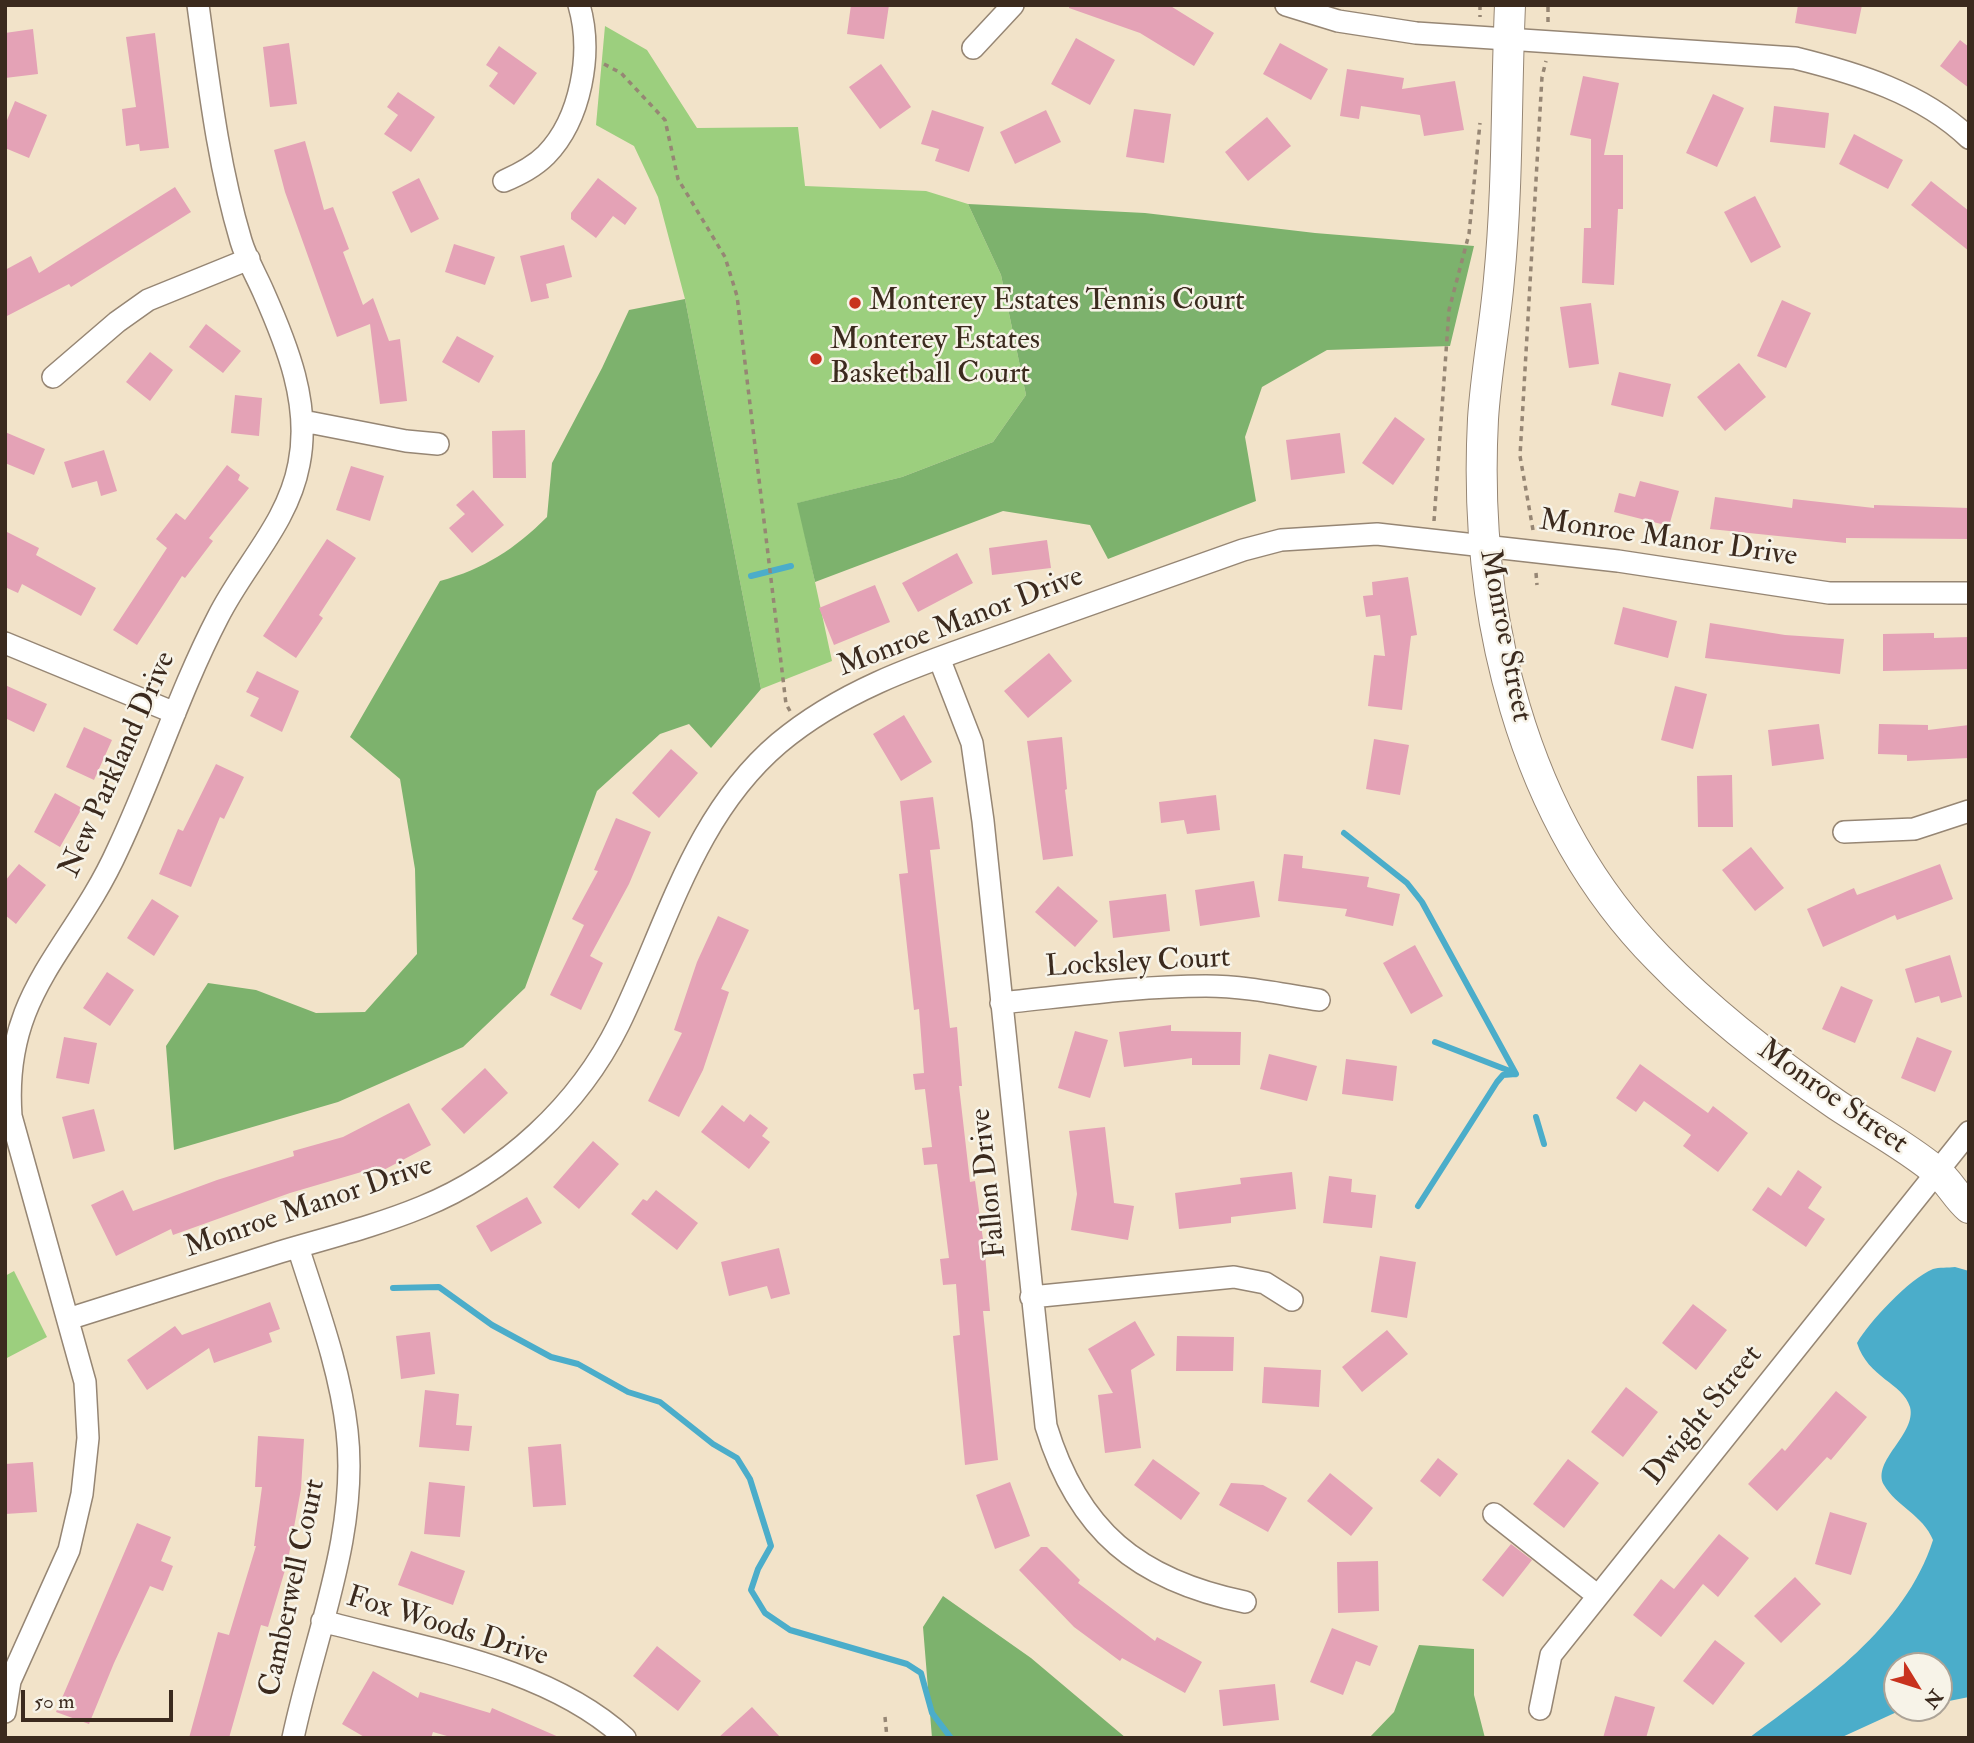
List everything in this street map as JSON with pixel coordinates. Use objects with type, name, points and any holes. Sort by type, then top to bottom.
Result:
[{"type":"main road","name":"Monroe Street","points":[[1510,5],[1494,38],[1499,279],[1483,420],[1486,545],[1502,658],[1523,733],[1553,807],[1572,845],[1597,885],[1657,958],[1729,1024],[1801,1080],[1938,1172],[1969,1208]]},
{"type":"main road","name":"Monroe Street","points":[[1938,1172],[1969,1178]]},
{"type":"street","name":"New Parkland Drive","points":[[5,1712],[10,1681],[69,1549],[82,1494],[87,1410],[85,1382],[11,1116],[9,1085],[12,1053],[20,1020],[34,989],[105,877],[218,615],[278,522],[295,482],[303,421],[293,367],[242,246],[218,156],[198,5]]},
{"type":"street","points":[[504,181],[527,171],[547,155],[573,109],[585,61],[579,5]]},
{"type":"street","points":[[973,48],[1013,5]]},
{"type":"street","points":[[1286,5],[1338,21],[1416,33],[1795,58],[1842,69],[1888,87],[1925,107],[1969,138]]},
{"type":"street","points":[[53,377],[117,322],[148,300],[249,259]]},
{"type":"street","points":[[303,421],[406,442],[438,444]]},
{"type":"street","name":"Monroe Manor Drive","points":[[68,1320],[439,1199],[494,1168],[555,1115],[593,1068],[619,1024],[708,827],[740,783],[778,744],[800,727],[866,686],[939,658],[1243,550],[1281,540],[1352,533],[1534,551],[1829,593],[1969,593]]},
{"type":"street","points":[[5,643],[175,713]]},
{"type":"street","name":"Fallon Drive","points":[[939,658],[972,743],[1046,1426],[1060,1466],[1080,1504],[1115,1544],[1159,1575],[1200,1593],[1245,1602]]},
{"type":"street","points":[[1844,832],[1914,829],[1969,811]]},
{"type":"street","name":"Locksley Court","points":[[1002,1003],[1150,988],[1207,986],[1245,988],[1319,1000]]},
{"type":"street","name":"Dwight Street","points":[[1540,1709],[1552,1655],[1969,1132]]},
{"type":"street","name":"Camberwell Court","points":[[293,1738],[343,1528],[349,1471],[347,1432],[338,1375],[298,1247]]},
{"type":"street","points":[[1031,1297],[1234,1277],[1265,1283],[1292,1300]]},
{"type":"street","points":[[1493,1514],[1598,1596]]},
{"type":"street","name":"Fox Woods Drive","points":[[322,1621],[525,1678],[574,1701],[625,1738]]},
{"type":"path","points":[[1480,5],[1494,38]]},
{"type":"path","points":[[1537,585],[1532,522],[1520,456],[1548,5]]},
{"type":"path","points":[[585,61],[611,65],[666,120],[678,179],[725,257],[737,296],[786,704],[800,727]]},
{"type":"path","points":[[1433,540],[1450,310],[1469,234],[1482,112]]},
{"type":"path","points":[[886,1717],[887,1738]]},
{"type":"green space","points":[[605,26],[647,50],[697,128],[798,127],[805,186],[926,191],[968,204],[1001,275],[1026,395],[993,442],[902,477],[798,503],[832,661],[761,689],[685,299],[658,197],[634,146],[596,125]]},
{"type":"green space","points":[[968,204],[1145,213],[1315,233],[1474,246],[1450,346],[1327,350],[1262,387],[1245,437],[1256,501],[1108,559],[1090,525],[1003,511],[815,582],[797,503],[902,477],[993,442],[1026,395],[1001,275]]},
{"type":"green space","points":[[685,299],[761,689],[711,748],[689,724],[660,734],[597,791],[525,988],[463,1047],[338,1102],[174,1150],[166,1046],[208,983],[256,990],[316,1013],[365,1012],[417,954],[415,869],[400,779],[350,737],[440,581],[485,564],[523,539],[547,517],[552,463],[629,310]]},
{"type":"green space","points":[[14,1271],[47,1337],[5,1359],[5,1276]]},
{"type":"green space","points":[[943,1596],[1031,1658],[1126,1738],[932,1738],[923,1627]]},
{"type":"green space","points":[[1419,1645],[1474,1649],[1474,1695],[1485,1738],[1369,1738],[1394,1712]]},
{"type":"water","points":[[1955,1267],[1969,1271],[1969,1697],[1953,1700],[1953,1652],[1883,1652],[1883,1718],[1840,1738],[1749,1738],[1831,1675],[1881,1627],[1920,1572],[1933,1540],[1923,1524],[1889,1492],[1882,1476],[1888,1457],[1907,1427],[1910,1407],[1900,1392],[1869,1364],[1857,1343],[1880,1313],[1902,1291],[1923,1274],[1938,1268]]},
{"type":"building","points":[[851,5],[889,5],[884,39],[847,34]]},
{"type":"building","points":[[1069,5],[1169,5],[1214,33],[1194,66],[1140,33],[1069,8]]},
{"type":"building","points":[[1798,5],[1862,5],[1856,34],[1795,23]]},
{"type":"building","points":[[33,29],[38,74],[5,78],[5,33]]},
{"type":"building","points":[[155,33],[169,148],[140,151],[139,144],[126,146],[122,109],[136,107],[126,37]]},
{"type":"building","points":[[1076,38],[1115,60],[1090,105],[1051,84]]},
{"type":"building","points":[[1960,40],[1969,47],[1969,88],[1940,66]]},
{"type":"building","points":[[289,43],[297,104],[270,107],[263,47]]},
{"type":"building","points":[[1280,43],[1328,69],[1311,100],[1263,74]]},
{"type":"building","points":[[499,46],[537,73],[514,105],[489,86],[498,73],[486,65]]},
{"type":"building","points":[[881,64],[911,107],[880,129],[849,87]]},
{"type":"building","points":[[1347,69],[1404,78],[1402,89],[1455,81],[1464,130],[1424,136],[1420,115],[1361,106],[1359,119],[1340,116]]},
{"type":"building","points":[[1583,76],[1619,83],[1604,155],[1623,155],[1623,209],[1618,209],[1614,285],[1582,283],[1584,228],[1591,228],[1591,139],[1570,135]]},
{"type":"building","points":[[398,92],[435,117],[411,152],[384,134],[398,115],[387,107]]},
{"type":"building","points":[[1713,94],[1744,108],[1717,167],[1686,153]]},
{"type":"building","points":[[15,101],[47,115],[29,158],[5,148],[5,125]]},
{"type":"building","points":[[1774,106],[1829,113],[1825,148],[1770,142]]},
{"type":"building","points":[[1134,109],[1171,114],[1164,163],[1126,157]]},
{"type":"building","points":[[932,110],[984,127],[969,172],[935,161],[939,149],[921,144]]},
{"type":"building","points":[[1046,110],[1061,142],[1015,164],[1000,132]]},
{"type":"building","points":[[1267,117],[1291,146],[1248,181],[1225,152]]},
{"type":"building","points":[[1854,134],[1903,160],[1888,189],[1839,164]]},
{"type":"building","points":[[305,141],[324,210],[333,207],[349,249],[343,252],[363,305],[373,298],[389,341],[400,339],[407,401],[380,404],[370,324],[337,337],[285,192],[274,150]]},
{"type":"building","points":[[419,178],[439,219],[411,233],[392,192]]},
{"type":"building","points":[[598,178],[637,208],[625,225],[613,216],[596,238],[571,219],[571,213]]},
{"type":"building","points":[[1931,181],[1969,211],[1969,251],[1911,205]]},
{"type":"building","points":[[175,187],[191,212],[71,287],[69,284],[5,317],[5,270],[31,256],[39,273]]},
{"type":"building","points":[[1755,196],[1781,247],[1751,263],[1724,212]]},
{"type":"building","points":[[454,244],[495,257],[485,285],[445,272]]},
{"type":"building","points":[[564,245],[572,277],[546,284],[549,298],[531,302],[520,256]]},
{"type":"building","points":[[1782,300],[1811,313],[1786,368],[1757,356]]},
{"type":"building","points":[[1591,303],[1599,364],[1569,368],[1560,307]]},
{"type":"building","points":[[206,324],[241,351],[223,373],[189,347]]},
{"type":"building","points":[[457,336],[494,356],[479,383],[442,362]]},
{"type":"building","points":[[150,352],[173,370],[150,401],[126,382]]},
{"type":"building","points":[[1739,363],[1766,397],[1725,431],[1697,397]]},
{"type":"building","points":[[1619,372],[1671,384],[1663,417],[1611,405]]},
{"type":"building","points":[[235,395],[262,398],[259,436],[231,433]]},
{"type":"building","points":[[1395,417],[1425,439],[1393,485],[1362,463]]},
{"type":"building","points":[[525,430],[526,478],[493,478],[492,431]]},
{"type":"building","points":[[5,432],[45,449],[34,475],[5,463]]},
{"type":"building","points":[[1340,433],[1345,473],[1291,480],[1286,440]]},
{"type":"building","points":[[104,450],[117,491],[101,496],[97,481],[72,488],[64,462]]},
{"type":"building","points":[[227,465],[240,475],[238,480],[249,488],[209,538],[213,541],[185,578],[182,576],[137,645],[113,630],[167,548],[156,539],[176,513],[185,520]]},
{"type":"building","points":[[351,466],[384,476],[370,521],[336,510]]},
{"type":"building","points":[[1640,481],[1679,491],[1669,526],[1614,512],[1619,493],[1635,497]]},
{"type":"building","points":[[473,490],[504,525],[472,553],[449,528],[465,514],[456,505]]},
{"type":"building","points":[[1715,497],[1792,508],[1793,499],[1874,508],[1874,505],[1969,508],[1969,539],[1846,538],[1846,543],[1710,529]]},
{"type":"building","points":[[5,531],[39,548],[36,555],[96,588],[81,616],[22,584],[18,593],[5,587]]},
{"type":"building","points":[[327,539],[356,558],[319,615],[323,618],[296,658],[263,636]]},
{"type":"building","points":[[1047,540],[1051,568],[992,575],[989,548]]},
{"type":"building","points":[[957,553],[973,583],[918,612],[902,583]]},
{"type":"building","points":[[1408,577],[1417,635],[1411,636],[1402,710],[1368,706],[1374,655],[1385,656],[1380,615],[1366,617],[1363,596],[1373,595],[1372,582]]},
{"type":"building","points":[[875,585],[890,622],[834,645],[819,608]]},
{"type":"building","points":[[1623,607],[1677,621],[1668,658],[1614,644]]},
{"type":"building","points":[[1710,623],[1785,635],[1844,639],[1840,674],[1705,658]]},
{"type":"building","points":[[1934,633],[1934,638],[1969,637],[1969,669],[1883,671],[1883,634]]},
{"type":"building","points":[[1049,653],[1072,681],[1028,718],[1004,691]]},
{"type":"building","points":[[257,671],[299,691],[282,732],[250,716],[259,698],[246,692]]},
{"type":"building","points":[[5,685],[47,704],[34,732],[5,718]]},
{"type":"building","points":[[1675,686],[1707,694],[1693,749],[1661,740]]},
{"type":"building","points":[[904,715],[932,762],[901,781],[873,734]]},
{"type":"building","points":[[1819,724],[1824,759],[1772,766],[1768,730]]},
{"type":"building","points":[[1879,724],[1928,725],[1928,730],[1969,725],[1969,758],[1907,761],[1907,755],[1878,754]]},
{"type":"building","points":[[84,727],[112,740],[94,780],[66,767]]},
{"type":"building","points":[[1062,737],[1073,856],[1043,860],[1027,741]]},
{"type":"building","points":[[1374,739],[1409,745],[1400,795],[1366,789]]},
{"type":"building","points":[[671,749],[698,773],[659,818],[632,793]]},
{"type":"building","points":[[216,764],[244,777],[224,819],[220,817],[191,887],[159,874],[178,829],[183,831]]},
{"type":"building","points":[[1732,775],[1733,827],[1698,827],[1697,776]]},
{"type":"building","points":[[55,793],[82,808],[60,847],[34,832]]},
{"type":"building","points":[[1216,795],[1220,830],[1187,834],[1184,820],[1161,823],[1159,802]]},
{"type":"building","points":[[933,797],[940,849],[930,850],[950,1028],[957,1027],[962,1086],[959,1086],[970,1182],[975,1181],[985,1254],[990,1311],[983,1311],[998,1460],[965,1465],[953,1336],[960,1335],[956,1284],[943,1285],[940,1259],[949,1258],[937,1164],[924,1165],[922,1148],[932,1147],[925,1089],[915,1090],[913,1074],[924,1073],[919,1009],[914,1010],[899,874],[908,873],[900,801]]},
{"type":"building","points":[[616,818],[651,832],[629,884],[590,956],[603,963],[581,1010],[550,995],[584,925],[572,919],[598,871],[594,870]]},
{"type":"building","points":[[1751,847],[1784,888],[1755,911],[1722,870]]},
{"type":"building","points":[[1284,854],[1303,856],[1302,868],[1369,877],[1367,887],[1400,894],[1393,926],[1345,916],[1347,909],[1278,901]]},
{"type":"building","points":[[19,864],[46,885],[16,924],[5,915],[5,881]]},
{"type":"building","points":[[1940,864],[1953,899],[1897,920],[1895,915],[1823,947],[1807,909],[1854,888],[1857,895]]},
{"type":"building","points":[[1254,881],[1260,917],[1200,926],[1195,890]]},
{"type":"building","points":[[1058,886],[1098,921],[1075,947],[1035,912]]},
{"type":"building","points":[[1166,894],[1170,931],[1113,938],[1109,901]]},
{"type":"building","points":[[152,899],[179,916],[154,956],[127,938]]},
{"type":"building","points":[[718,916],[749,930],[721,989],[729,992],[703,1070],[679,1117],[648,1101],[682,1033],[674,1030],[697,962]]},
{"type":"building","points":[[1415,945],[1443,996],[1411,1014],[1383,963]]},
{"type":"building","points":[[1950,955],[1962,997],[1941,1003],[1939,996],[1915,1003],[1905,969]]},
{"type":"building","points":[[107,972],[134,990],[110,1026],[83,1008]]},
{"type":"building","points":[[1841,986],[1873,1000],[1855,1043],[1822,1029]]},
{"type":"building","points":[[1171,1025],[1171,1031],[1241,1032],[1240,1065],[1192,1065],[1192,1058],[1124,1067],[1119,1032]]},
{"type":"building","points":[[1075,1031],[1108,1040],[1090,1098],[1058,1088]]},
{"type":"building","points":[[64,1037],[97,1043],[89,1084],[56,1078]]},
{"type":"building","points":[[1917,1037],[1952,1051],[1935,1092],[1901,1078]]},
{"type":"building","points":[[1269,1054],[1317,1066],[1307,1101],[1260,1089]]},
{"type":"building","points":[[1346,1059],[1397,1066],[1393,1101],[1342,1094]]},
{"type":"building","points":[[1640,1064],[1708,1113],[1713,1106],[1748,1133],[1718,1172],[1683,1146],[1691,1135],[1644,1101],[1636,1112],[1616,1098]]},
{"type":"building","points":[[485,1068],[508,1093],[464,1134],[441,1109]]},
{"type":"building","points":[[409,1103],[431,1145],[378,1173],[375,1168],[290,1193],[173,1235],[171,1229],[116,1256],[91,1205],[123,1190],[133,1211],[217,1180],[294,1156],[293,1151],[343,1137]]},
{"type":"building","points":[[722,1105],[744,1122],[750,1114],[768,1128],[762,1136],[770,1142],[749,1169],[701,1132]]},
{"type":"building","points":[[94,1109],[105,1151],[73,1159],[62,1117]]},
{"type":"building","points":[[1105,1127],[1114,1203],[1134,1206],[1128,1240],[1071,1230],[1077,1194],[1069,1131]]},
{"type":"building","points":[[593,1141],[619,1164],[579,1209],[553,1187]]},
{"type":"building","points":[[1798,1170],[1822,1187],[1808,1208],[1825,1219],[1806,1247],[1752,1210],[1768,1187],[1781,1196]]},
{"type":"building","points":[[1292,1172],[1296,1209],[1231,1217],[1231,1223],[1179,1229],[1175,1193],[1241,1184],[1240,1178]]},
{"type":"building","points":[[1329,1176],[1352,1179],[1351,1192],[1376,1195],[1372,1228],[1323,1223]]},
{"type":"building","points":[[656,1190],[698,1223],[677,1250],[631,1214],[643,1199],[647,1201]]},
{"type":"building","points":[[527,1197],[542,1223],[491,1252],[476,1226]]},
{"type":"building","points":[[779,1248],[790,1294],[771,1299],[767,1286],[729,1296],[721,1262]]},
{"type":"building","points":[[1380,1256],[1416,1262],[1407,1318],[1371,1312]]},
{"type":"building","points":[[270,1302],[280,1329],[269,1333],[272,1342],[214,1363],[209,1348],[147,1390],[127,1360],[175,1326],[182,1335]]},
{"type":"building","points":[[1693,1304],[1727,1330],[1696,1370],[1662,1343]]},
{"type":"building","points":[[1135,1321],[1155,1355],[1131,1370],[1141,1448],[1105,1453],[1098,1395],[1113,1393],[1088,1349]]},
{"type":"building","points":[[1387,1330],[1408,1354],[1362,1392],[1342,1367]]},
{"type":"building","points":[[430,1332],[435,1374],[401,1379],[396,1336]]},
{"type":"building","points":[[1177,1336],[1234,1337],[1233,1371],[1176,1371]]},
{"type":"building","points":[[1264,1367],[1321,1370],[1319,1407],[1262,1403]]},
{"type":"building","points":[[1626,1387],[1658,1412],[1623,1457],[1591,1432]]},
{"type":"building","points":[[425,1390],[459,1394],[456,1425],[472,1426],[469,1451],[419,1447]]},
{"type":"building","points":[[1836,1391],[1867,1417],[1831,1460],[1827,1457],[1777,1511],[1748,1484],[1782,1448],[1785,1451]]},
{"type":"building","points":[[258,1436],[304,1439],[301,1489],[288,1560],[268,1627],[261,1625],[229,1738],[189,1738],[218,1632],[229,1635],[256,1546],[262,1487],[255,1487]]},
{"type":"building","points":[[561,1444],[566,1505],[533,1507],[528,1447]]},
{"type":"building","points":[[1438,1458],[1458,1474],[1440,1497],[1420,1481]]},
{"type":"building","points":[[1153,1459],[1200,1493],[1181,1520],[1134,1485]]},
{"type":"building","points":[[1568,1459],[1599,1483],[1564,1528],[1533,1504]]},
{"type":"building","points":[[33,1462],[37,1512],[5,1514],[5,1464]]},
{"type":"building","points":[[1330,1473],[1373,1508],[1351,1536],[1307,1501]]},
{"type":"building","points":[[429,1482],[465,1486],[460,1537],[424,1534]]},
{"type":"building","points":[[1010,1482],[1030,1536],[995,1549],[976,1495]]},
{"type":"building","points":[[1231,1483],[1263,1485],[1287,1498],[1268,1532],[1219,1505]]},
{"type":"building","points":[[1830,1512],[1867,1523],[1851,1575],[1815,1564]]},
{"type":"building","points":[[137,1523],[171,1537],[161,1561],[173,1566],[163,1591],[150,1586],[89,1724],[56,1712]]},
{"type":"building","points":[[1719,1534],[1749,1558],[1718,1597],[1703,1584],[1661,1637],[1633,1615],[1661,1579],[1674,1589]]},
{"type":"building","points":[[1511,1544],[1532,1560],[1503,1597],[1482,1580]]},
{"type":"building","points":[[1041,1547],[1047,1547],[1080,1580],[1078,1583],[1155,1641],[1157,1637],[1202,1662],[1185,1693],[1122,1658],[1120,1661],[1074,1627],[1019,1570]]},
{"type":"building","points":[[411,1551],[465,1571],[453,1605],[398,1585]]},
{"type":"building","points":[[1378,1561],[1379,1611],[1338,1613],[1337,1562]]},
{"type":"building","points":[[1795,1577],[1821,1604],[1781,1643],[1754,1616]]},
{"type":"building","points":[[1332,1628],[1378,1646],[1370,1666],[1356,1661],[1343,1695],[1310,1682]]},
{"type":"building","points":[[1715,1640],[1745,1663],[1713,1705],[1683,1681]]},
{"type":"building","points":[[657,1646],[701,1681],[678,1711],[633,1676]]},
{"type":"building","points":[[373,1671],[418,1698],[420,1692],[490,1713],[492,1708],[561,1738],[454,1738],[433,1732],[431,1738],[366,1738],[342,1724]]},
{"type":"building","points":[[1275,1684],[1279,1720],[1223,1726],[1219,1690]]},
{"type":"building","points":[[1615,1696],[1655,1707],[1646,1738],[1603,1738]]},
{"type":"building","points":[[752,1707],[781,1738],[718,1738]]},
{"type":"waterway","points":[[751,576],[791,566]]},
{"type":"waterway","points":[[1344,833],[1407,883],[1422,902],[1516,1074]]},
{"type":"waterway","points":[[1435,1042],[1515,1073]]},
{"type":"waterway","points":[[1418,1206],[1497,1082],[1503,1075],[1516,1074]]},
{"type":"waterway","points":[[1536,1117],[1544,1144]]},
{"type":"waterway","points":[[393,1288],[439,1287],[492,1325],[551,1357],[578,1364],[628,1392],[660,1402],[713,1444],[737,1458],[750,1479],[771,1546],[758,1569],[751,1590],[765,1613],[790,1630],[907,1664],[921,1673],[932,1713],[951,1738]]},
{"type":"place","name":"Monterey Estates Tennis Court","points":[[855,303]]},
{"type":"place","name":"Monterey Estates Basketball Court","points":[[816,359]]}]
